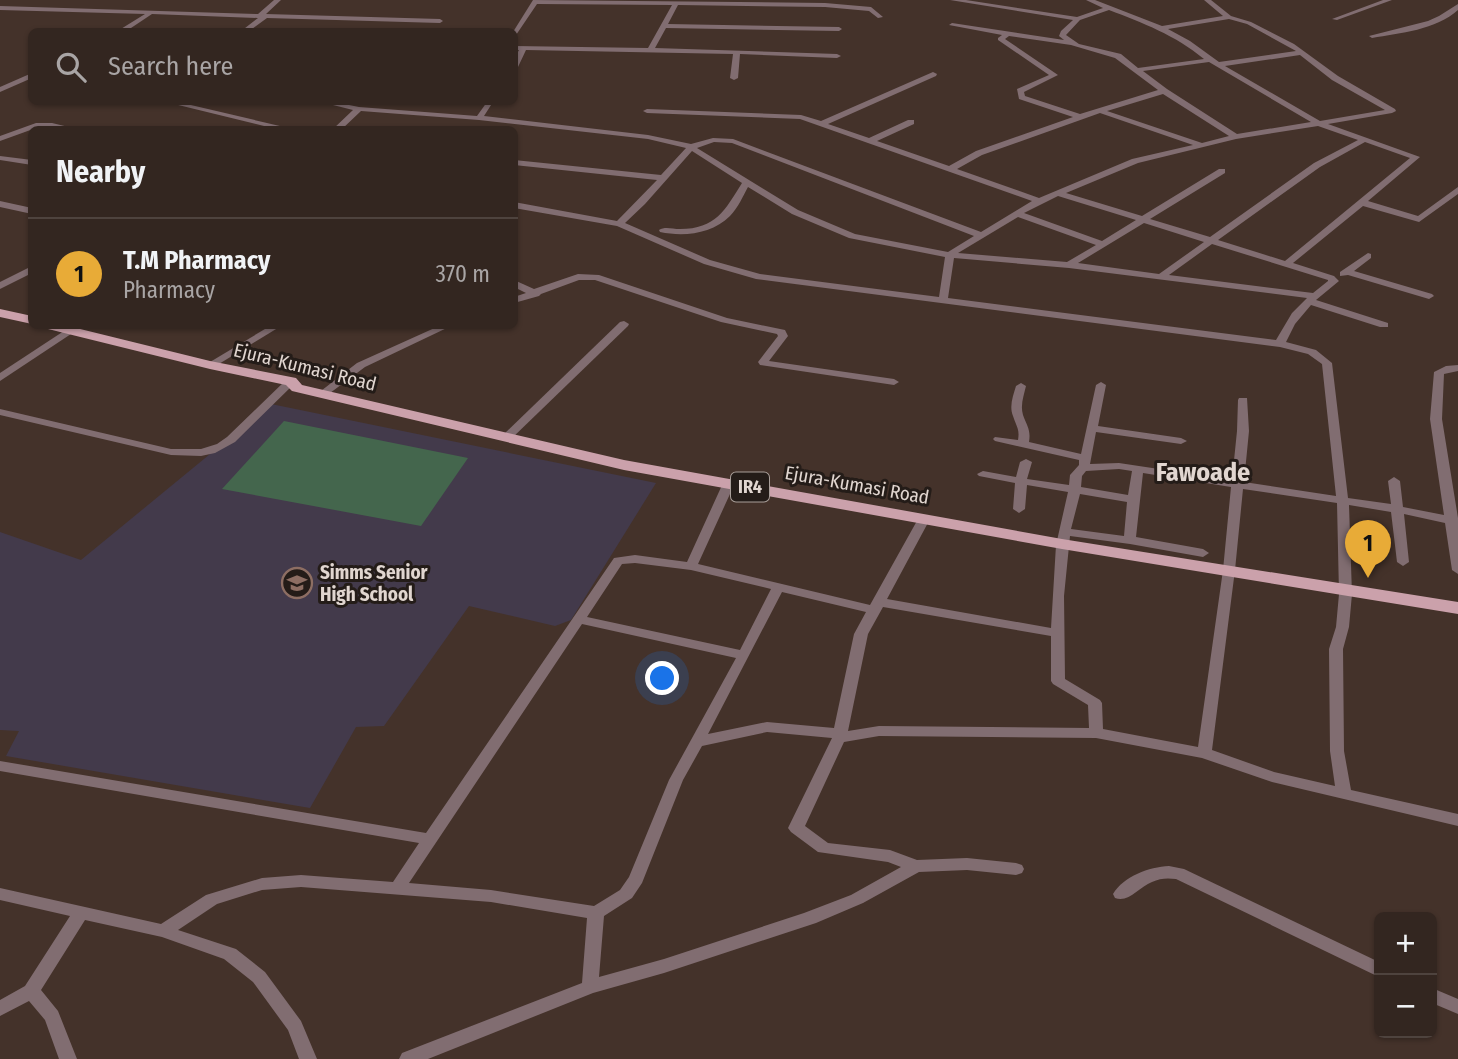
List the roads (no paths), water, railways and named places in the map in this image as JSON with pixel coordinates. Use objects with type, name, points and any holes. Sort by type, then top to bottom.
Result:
[{"type":"main road","points":[[0,313],[28,319]]},
{"type":"main road","name":"Ejura-Kumasi Road","points":[[66,329],[210,365],[291,381],[298,388],[322,394],[624,464],[924,519],[1064,538],[1229,570],[1458,608]]},
{"type":"street","points":[[248,28],[278,0]]},
{"type":"street","points":[[954,0],[1078,19]]},
{"type":"street","points":[[1089,0],[1188,42],[1210,60],[1318,123],[1416,159],[1288,263]]},
{"type":"street","points":[[943,301],[950,255],[1020,215],[1039,201],[1135,161],[1236,137],[1393,110],[1335,78],[1292,45],[1254,25],[1229,16],[1207,0]]},
{"type":"street","points":[[1335,19],[1390,0]]},
{"type":"street","points":[[518,30],[536,1],[817,3],[871,9],[880,17]]},
{"type":"street","points":[[650,51],[682,3]]},
{"type":"street","points":[[0,8],[100,6],[151,14],[440,21]]},
{"type":"street","points":[[1372,36],[1413,28],[1447,15],[1458,6]]},
{"type":"street","points":[[1077,45],[1062,36],[1063,32],[1078,19],[1108,8]]},
{"type":"street","points":[[126,28],[151,14]]},
{"type":"street","points":[[1160,28],[1229,16]]},
{"type":"street","points":[[952,25],[1077,45],[1118,56],[1164,91],[1236,137]]},
{"type":"street","points":[[665,26],[839,29]]},
{"type":"street","points":[[1009,33],[1000,39],[1054,75],[1020,90],[1022,97],[1080,117]]},
{"type":"street","points":[[519,49],[837,56]]},
{"type":"street","points":[[734,78],[737,52]]},
{"type":"street","points":[[1219,64],[1299,53]]},
{"type":"street","points":[[1137,70],[1210,60]]},
{"type":"street","points":[[822,124],[933,74]]},
{"type":"street","points":[[0,90],[28,77]]},
{"type":"street","points":[[949,170],[979,153],[1164,91]]},
{"type":"street","points":[[183,105],[275,126]]},
{"type":"street","points":[[342,105],[648,137],[691,147],[795,212],[852,236],[950,255],[1069,265],[1310,299],[1384,325]]},
{"type":"street","points":[[479,118],[488,105]]},
{"type":"street","points":[[340,126],[359,108]]},
{"type":"street","points":[[647,111],[801,117],[1039,201]]},
{"type":"street","points":[[1099,111],[1201,145]]},
{"type":"street","points":[[868,142],[911,122]]},
{"type":"street","points":[[30,126],[42,123],[58,126]]},
{"type":"street","points":[[0,139],[28,126]]},
{"type":"street","points":[[1160,277],[1317,165],[1365,139]]},
{"type":"street","points":[[620,224],[691,147],[713,140],[733,141],[981,235]]},
{"type":"street","points":[[0,158],[28,162]]},
{"type":"street","points":[[518,162],[662,178]]},
{"type":"street","points":[[1069,265],[1222,171]]},
{"type":"street","points":[[663,230],[676,233],[700,229],[713,223],[727,214],[747,182]]},
{"type":"street","points":[[1360,202],[1419,219],[1458,190]]},
{"type":"street","points":[[1060,194],[1331,278],[1348,272],[1368,256]]},
{"type":"street","points":[[0,204],[28,210]]},
{"type":"street","points":[[518,206],[620,224],[708,262],[759,277],[1280,344],[1312,352],[1327,363],[1341,500],[1346,590],[1341,639],[1336,649],[1337,751],[1344,794]]},
{"type":"street","points":[[1020,215],[1103,244]]},
{"type":"street","points":[[0,286],[28,270]]},
{"type":"street","points":[[1348,272],[1429,296]]},
{"type":"street","points":[[518,299],[578,277],[596,277],[725,320],[781,332],[783,335],[764,363],[894,382]]},
{"type":"street","points":[[1280,344],[1293,316],[1334,281],[1331,278]]},
{"type":"street","points":[[518,285],[536,294]]},
{"type":"street","points":[[506,438],[624,324]]},
{"type":"street","points":[[210,365],[270,329]]},
{"type":"street","points":[[322,394],[360,365],[439,329]]},
{"type":"street","points":[[0,378],[70,330]]},
{"type":"street","points":[[1458,368],[1439,372],[1436,419],[1454,521],[1458,570]]},
{"type":"street","points":[[0,412],[172,452],[196,453],[218,448],[230,439],[291,381]]},
{"type":"street","points":[[1096,733],[1095,703],[1058,681],[1057,593],[1064,538],[1076,489],[1076,475],[1084,463],[1101,385]]},
{"type":"street","points":[[1021,386],[1017,415],[1024,422],[1026,433],[1023,443]]},
{"type":"street","points":[[1204,753],[1229,570],[1243,431],[1243,400]]},
{"type":"street","points":[[1091,428],[1181,441]]},
{"type":"street","points":[[999,439],[1023,443],[1084,463],[1341,500],[1454,521]]},
{"type":"street","points":[[1019,509],[1021,481],[1026,462]]},
{"type":"street","points":[[1129,540],[1138,469]]},
{"type":"street","points":[[983,474],[1133,499]]},
{"type":"street","points":[[1394,481],[1403,562]]},
{"type":"street","points":[[691,566],[729,483]]},
{"type":"street","points":[[924,519],[861,634],[839,736],[796,828],[824,848],[890,856],[916,866],[967,864],[1016,869]]},
{"type":"street","points":[[1064,538],[1129,540],[1203,553]]},
{"type":"street","points":[[398,887],[618,561],[635,558],[691,566],[877,606],[1057,633]]},
{"type":"street","points":[[163,931],[212,899],[262,884],[301,881],[491,896],[596,913],[625,894],[636,879],[676,779],[779,586]]},
{"type":"street","points":[[577,619],[744,655]]},
{"type":"street","points":[[695,743],[767,727],[839,736],[879,731],[1096,733],[1204,753],[1272,778],[1458,820]]},
{"type":"street","points":[[0,766],[430,839]]},
{"type":"street","points":[[408,1059],[590,987],[810,918],[857,899],[916,866]]},
{"type":"street","points":[[1121,894],[1149,874],[1164,871],[1178,873],[1374,968]]},
{"type":"street","points":[[0,894],[163,931],[230,954],[259,977],[295,1026],[308,1059]]},
{"type":"street","points":[[0,1009],[32,990],[81,913]]},
{"type":"street","points":[[590,987],[596,913]]},
{"type":"street","points":[[32,990],[52,1016],[68,1059]]},
{"type":"street","points":[[1437,997],[1458,1007]]},
{"type":"place","name":"T.M Pharmacy","points":[[1368,578]]},
{"type":"place","name":"Simms Senior High School","points":[[297,583]]},
{"type":"district","name":"Fawoade","points":[[1203,472]]}]
